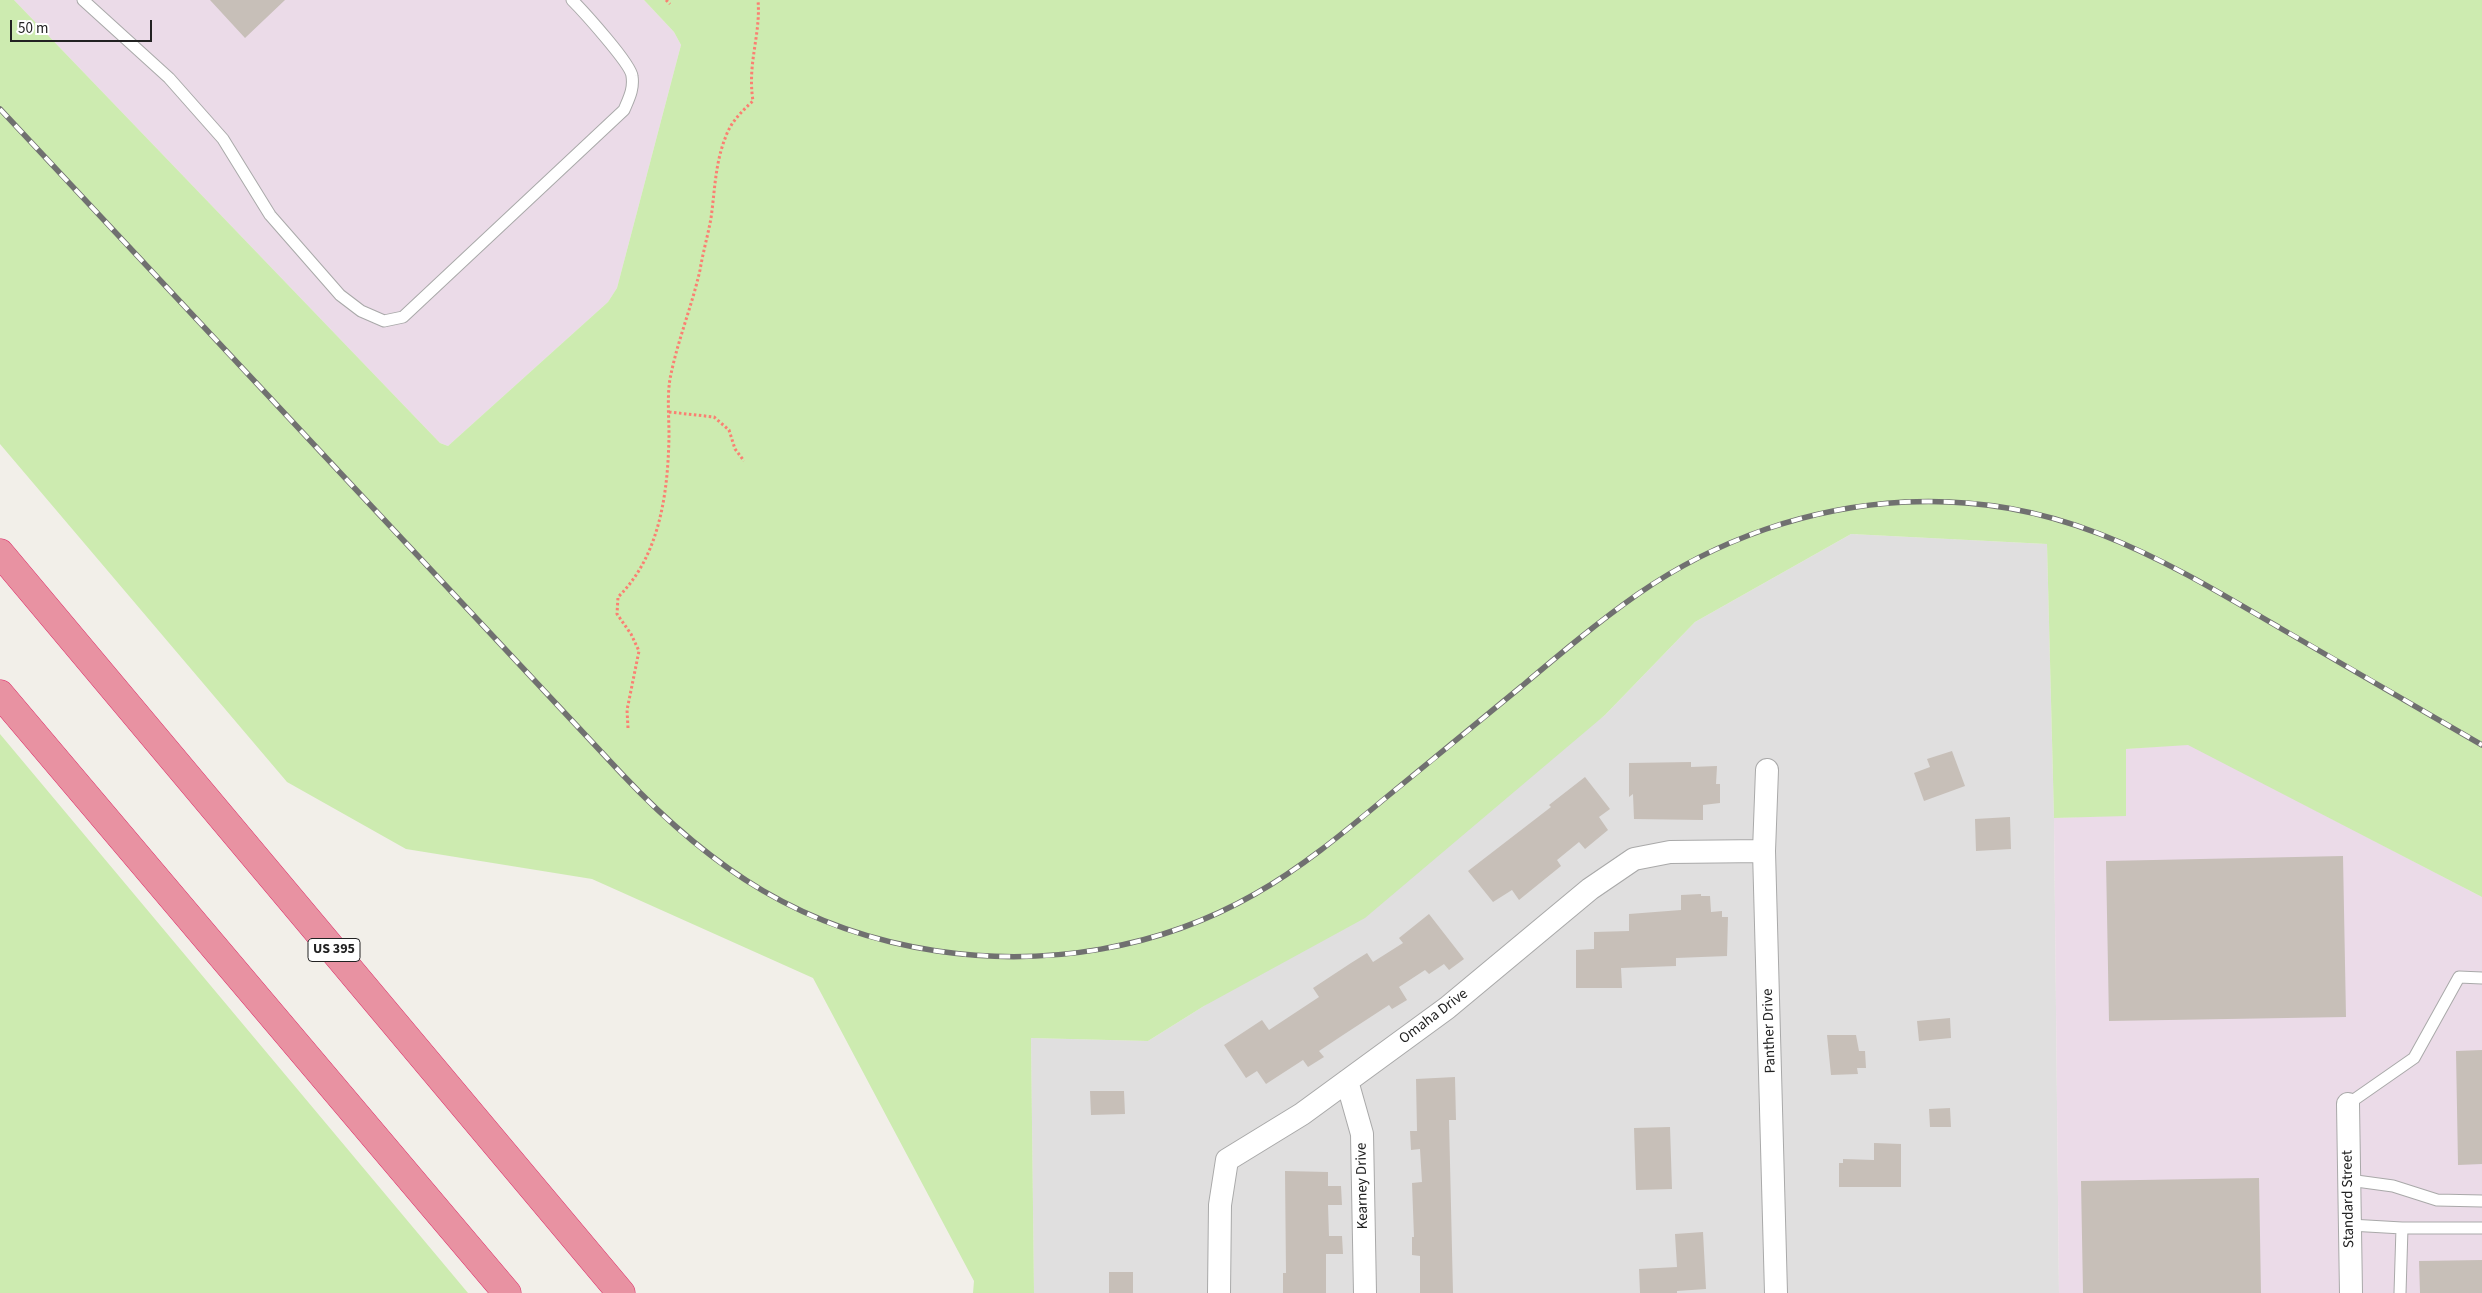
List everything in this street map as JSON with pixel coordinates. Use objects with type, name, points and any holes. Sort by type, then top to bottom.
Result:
[{"type":"highway","name":"US 395","points":[[0,553],[621,1293]]},
{"type":"highway","points":[[0,694],[405,1175],[507,1293]]},
{"type":"highway","points":[[405,1175],[491,1293]]},
{"type":"street","name":"Panther Drive","points":[[1767,770],[1764,851],[1776,1293]]},
{"type":"street","name":"Omaha Drive","points":[[1219,1293],[1220,1205],[1227,1160],[1302,1114],[1447,1008],[1590,889],[1634,859],[1670,852],[1764,851]]},
{"type":"street","name":"Kearney Drive","points":[[1347,1081],[1362,1134],[1364,1293]]},
{"type":"street","name":"Standard Street","points":[[2348,1104],[2351,1293]]},
{"type":"lane","points":[[83,0],[169,78],[223,139],[270,215],[340,295],[362,311],[384,321],[403,317],[624,110],[633,89],[632,74],[592,21],[572,0]]},
{"type":"lane","points":[[2348,1104],[2414,1058],[2459,977],[2482,978]]},
{"type":"lane","points":[[2349,1180],[2393,1186],[2437,1200],[2482,1201]]},
{"type":"lane","points":[[2350,1225],[2402,1228],[2482,1228]]},
{"type":"lane","points":[[2400,1293],[2402,1228]]},
{"type":"path","points":[[666,0],[670,4]]},
{"type":"path","points":[[628,728],[627,710],[639,651],[631,634],[617,614],[618,597],[631,584],[643,566],[655,533],[665,490],[670,380],[696,287],[710,218],[717,167],[726,135],[740,112],[753,100],[750,82],[752,57],[760,18],[758,0]]},
{"type":"path","points":[[669,412],[714,417],[729,430],[735,449],[744,461]]},
{"type":"shaded area","points":[[14,0],[644,0],[674,32],[681,45],[617,288],[608,302],[448,446],[440,443]]},
{"type":"shaded area","points":[[1851,534],[2047,544],[2054,818],[2059,1293],[1034,1293],[1031,1038],[1148,1041],[1204,1006],[1605,715],[1695,622]]},
{"type":"shaded area","points":[[2188,744],[2482,897],[2482,1293],[2059,1293],[2054,818],[2126,815],[2126,749]]},
{"type":"green space","points":[[0,0],[14,0],[440,443],[448,446],[608,302],[617,288],[681,45],[674,32],[644,0],[2482,0],[2482,897],[2188,745],[2126,749],[2126,816],[2054,818],[2047,544],[1851,534],[1695,622],[1605,715],[1365,918],[1204,1006],[1148,1041],[1031,1038],[1034,1293],[973,1293],[974,1281],[813,978],[592,879],[406,849],[287,782],[0,444]]},
{"type":"green space","points":[[0,734],[468,1293],[0,1293]]},
{"type":"building","points":[[210,0],[285,0],[245,38]]},
{"type":"building","points":[[1952,751],[1965,786],[1924,801],[1914,773],[1930,767],[1927,759]]},
{"type":"building","points":[[1691,762],[1691,767],[1717,766],[1716,784],[1720,784],[1720,803],[1703,805],[1703,820],[1634,819],[1633,794],[1629,797],[1629,763]]},
{"type":"building","points":[[1585,777],[1610,809],[1599,817],[1608,830],[1585,849],[1579,842],[1557,860],[1561,866],[1519,900],[1512,890],[1493,902],[1468,871],[1551,807],[1549,805]]},
{"type":"building","points":[[2010,817],[2011,849],[1976,851],[1975,819]]},
{"type":"building","points":[[2343,856],[2346,1017],[2109,1021],[2106,861]]},
{"type":"building","points":[[1701,894],[1701,896],[1710,896],[1711,912],[1722,911],[1722,917],[1728,917],[1727,956],[1676,958],[1676,966],[1621,968],[1622,988],[1576,988],[1576,950],[1594,949],[1594,932],[1629,931],[1629,914],[1681,910],[1681,895]]},
{"type":"building","points":[[1429,914],[1464,959],[1449,970],[1444,964],[1429,974],[1425,970],[1399,987],[1407,1000],[1392,1009],[1389,1005],[1319,1051],[1324,1057],[1308,1067],[1303,1060],[1266,1084],[1257,1071],[1246,1078],[1224,1045],[1262,1020],[1269,1030],[1319,997],[1313,988],[1351,963],[1367,953],[1373,962],[1403,943],[1399,938]]},
{"type":"building","points":[[1950,1018],[1951,1038],[1919,1041],[1917,1021]]},
{"type":"building","points":[[1827,1035],[1856,1035],[1859,1051],[1865,1051],[1866,1068],[1857,1068],[1858,1074],[1831,1075]]},
{"type":"building","points":[[2482,1050],[2482,1164],[2458,1165],[2456,1051]]},
{"type":"building","points":[[1455,1077],[1456,1120],[1449,1120],[1453,1293],[1420,1293],[1420,1256],[1412,1255],[1412,1237],[1414,1237],[1412,1183],[1422,1182],[1420,1149],[1411,1150],[1410,1131],[1417,1131],[1416,1079]]},
{"type":"building","points":[[1090,1091],[1124,1091],[1125,1114],[1091,1115]]},
{"type":"building","points":[[1950,1108],[1951,1127],[1930,1127],[1929,1109]]},
{"type":"building","points":[[1670,1127],[1672,1189],[1636,1190],[1634,1128]]},
{"type":"building","points":[[1874,1143],[1901,1144],[1901,1187],[1839,1187],[1839,1163],[1843,1163],[1843,1159],[1874,1160]]},
{"type":"building","points":[[1285,1171],[1328,1172],[1328,1186],[1341,1186],[1342,1205],[1328,1205],[1329,1236],[1342,1236],[1343,1254],[1326,1254],[1326,1293],[1283,1293],[1283,1273],[1286,1273]]},
{"type":"building","points":[[2259,1178],[2261,1293],[2083,1293],[2081,1181]]},
{"type":"building","points":[[1703,1232],[1706,1289],[1677,1291],[1677,1293],[1640,1293],[1639,1269],[1677,1267],[1675,1234]]},
{"type":"building","points":[[2482,1260],[2482,1293],[2420,1293],[2419,1261]]},
{"type":"building","points":[[1109,1272],[1133,1272],[1133,1293],[1109,1293]]},
{"type":"railway","points":[[0,109],[655,808],[726,867],[763,891],[803,911],[844,928],[889,942],[937,951],[978,955],[1019,957],[1060,954],[1101,949],[1141,940],[1180,928],[1218,913],[1272,884],[1321,850],[1565,650],[1638,594],[1668,574],[1732,542],[1765,529],[1834,511],[1869,505],[1905,502],[1959,502],[2010,508],[2057,520],[2103,535],[2147,554],[2234,601],[2482,745]]}]
